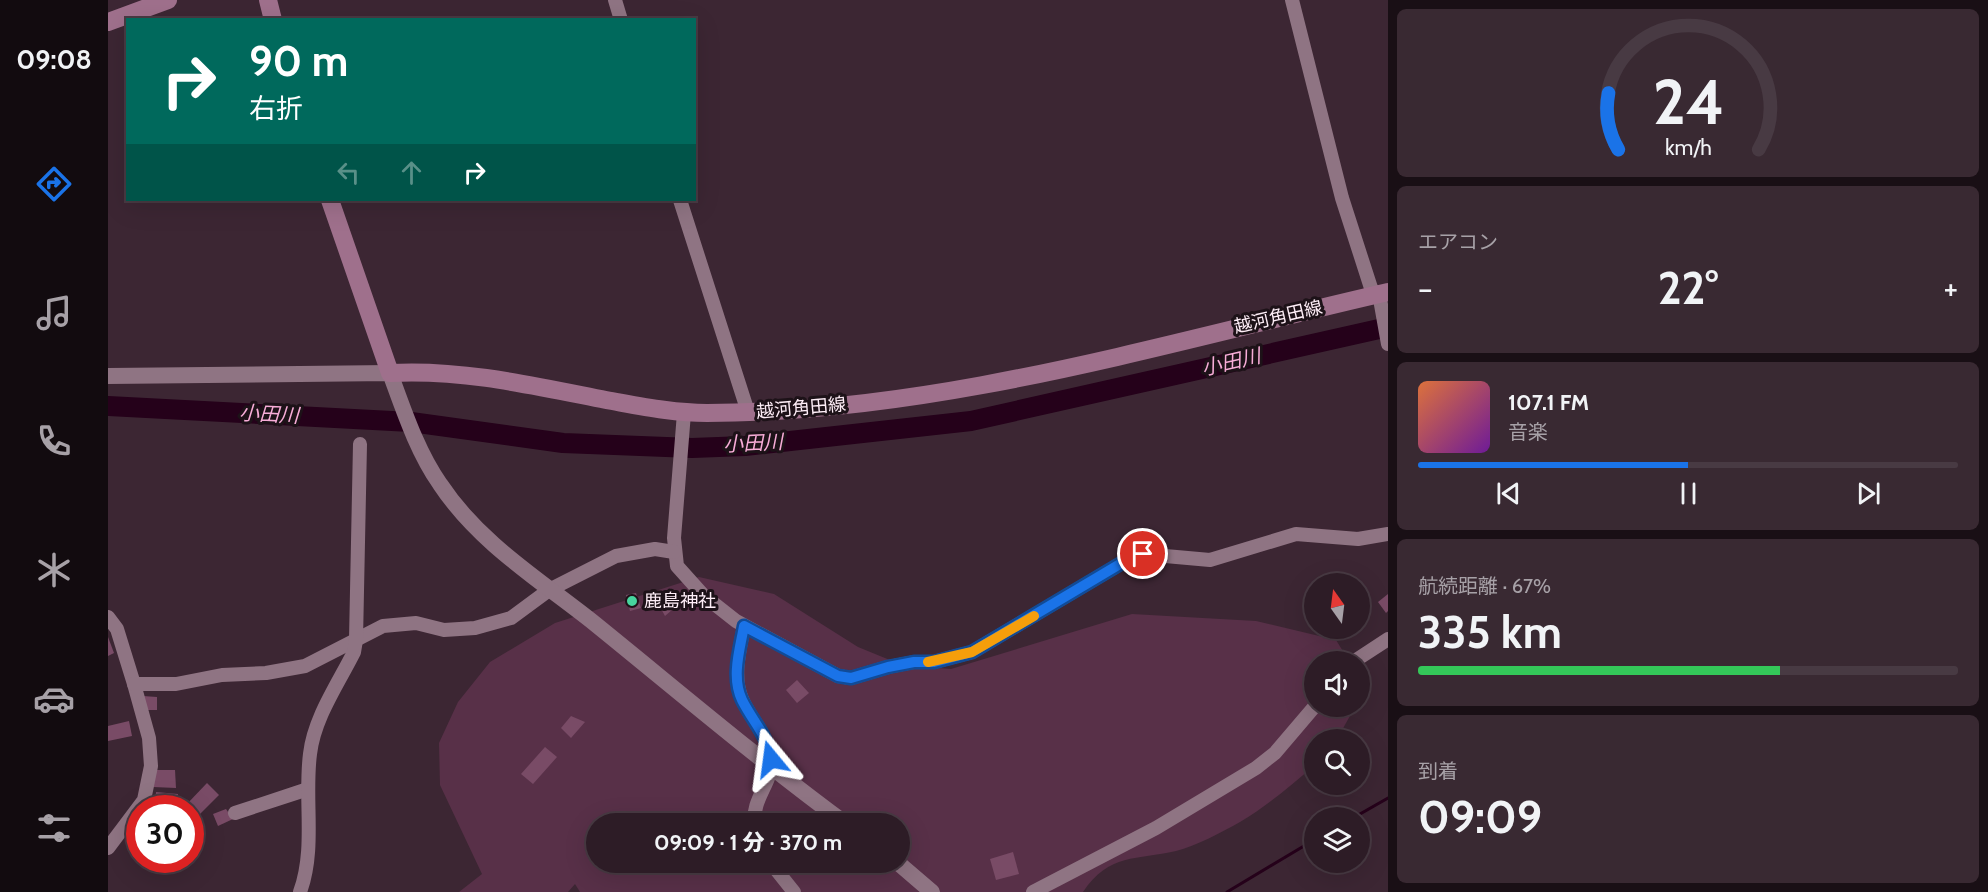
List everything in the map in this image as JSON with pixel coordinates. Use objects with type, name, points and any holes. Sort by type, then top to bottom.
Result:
[{"type":"main road","points":[[108,22],[168,0]]},
{"type":"main road","points":[[268,0],[272,18]]},
{"type":"main road","points":[[330,201],[390,373]]},
{"type":"main road","name":"越河角田線","points":[[390,373],[457,373],[684,412],[802,410],[985,384],[1083,364],[1382,293]]},
{"type":"street","points":[[615,0],[620,18]]},
{"type":"street","points":[[1292,0],[1342,198],[1371,288],[1382,293],[1380,299],[1388,344]]},
{"type":"street","points":[[680,201],[748,412]]},
{"type":"street","points":[[108,376],[390,373],[424,457],[454,502],[491,544],[771,769],[831,813]]},
{"type":"street","points":[[684,412],[674,552],[676,566],[703,595],[744,626],[838,676],[851,678],[888,667],[914,662],[934,662],[972,652],[1125,561],[1143,554],[1210,560],[1296,534],[1358,539],[1388,534]]},
{"type":"street","points":[[300,892],[309,860],[310,753],[317,725],[354,652],[356,640],[360,444]]},
{"type":"street","points":[[134,684],[176,684],[222,675],[266,673],[295,668],[340,650],[383,626],[416,623],[444,630],[475,628],[511,618],[549,590],[616,556],[655,549],[674,552]]},
{"type":"street","points":[[108,617],[117,629],[134,684],[149,738],[151,766],[144,800],[108,848]]},
{"type":"street","points":[[744,626],[737,663],[738,683],[742,699],[768,743],[771,769],[758,796],[756,813]]},
{"type":"street","points":[[1370,651],[1388,639]]},
{"type":"street","points":[[1033,892],[1156,828],[1256,768],[1275,753],[1306,717]]},
{"type":"street","points":[[235,813],[308,789]]},
{"type":"street","points":[[779,873],[794,892]]},
{"type":"street","points":[[910,873],[932,892]]},
{"type":"shaded area","points":[[699,577],[774,594],[858,647],[902,665],[951,669],[1132,614],[1256,621],[1304,632],[1304,639],[1336,640],[1343,651],[1304,651],[1304,717],[1349,717],[1343,729],[1304,729],[1304,774],[1259,810],[1192,846],[1114,864],[1093,879],[1083,892],[580,892],[575,884],[568,892],[459,892],[482,874],[440,785],[439,743],[458,702],[490,662],[555,623]]},
{"type":"building","points":[[636,593],[641,608],[630,611],[626,595]]},
{"type":"building","points":[[671,593],[680,603],[665,616],[659,605]]},
{"type":"building","points":[[1388,594],[1388,611],[1386,613],[1378,602]]},
{"type":"building","points":[[108,637],[114,653],[108,656]]},
{"type":"building","points":[[797,680],[809,693],[797,703],[786,690]]},
{"type":"building","points":[[143,696],[157,697],[157,710],[143,710]]},
{"type":"building","points":[[571,716],[585,722],[571,738],[561,728]]},
{"type":"building","points":[[129,721],[132,736],[108,741],[108,726]]},
{"type":"building","points":[[545,747],[557,757],[533,784],[521,774]]},
{"type":"building","points":[[155,770],[175,770],[176,788],[153,787]]},
{"type":"building","points":[[207,783],[219,795],[204,810],[204,795],[196,795]]},
{"type":"building","points":[[156,792],[178,794],[178,795],[156,795]]},
{"type":"building","points":[[226,809],[233,819],[218,826],[213,814]]},
{"type":"building","points":[[1013,852],[1019,874],[996,880],[990,859]]},
{"type":"waterway","name":"小田川","points":[[108,406],[411,422],[563,443],[692,448],[745,446],[971,421],[1388,327]]},
{"type":"waterway","points":[[1370,808],[1388,798]]},
{"type":"waterway","points":[[1227,892],[1304,846]]},
{"type":"slow traffic","points":[[928,662],[972,652],[1034,616]]},
{"type":"place","name":"鹿島神社","points":[[632,601]]},
{"type":"route","points":[[771,759],[768,743],[742,699],[738,683],[737,663],[744,626],[798,653],[827,671],[851,678],[888,667],[914,662],[934,662],[972,652],[1012,630],[1093,579],[1143,554]]}]
